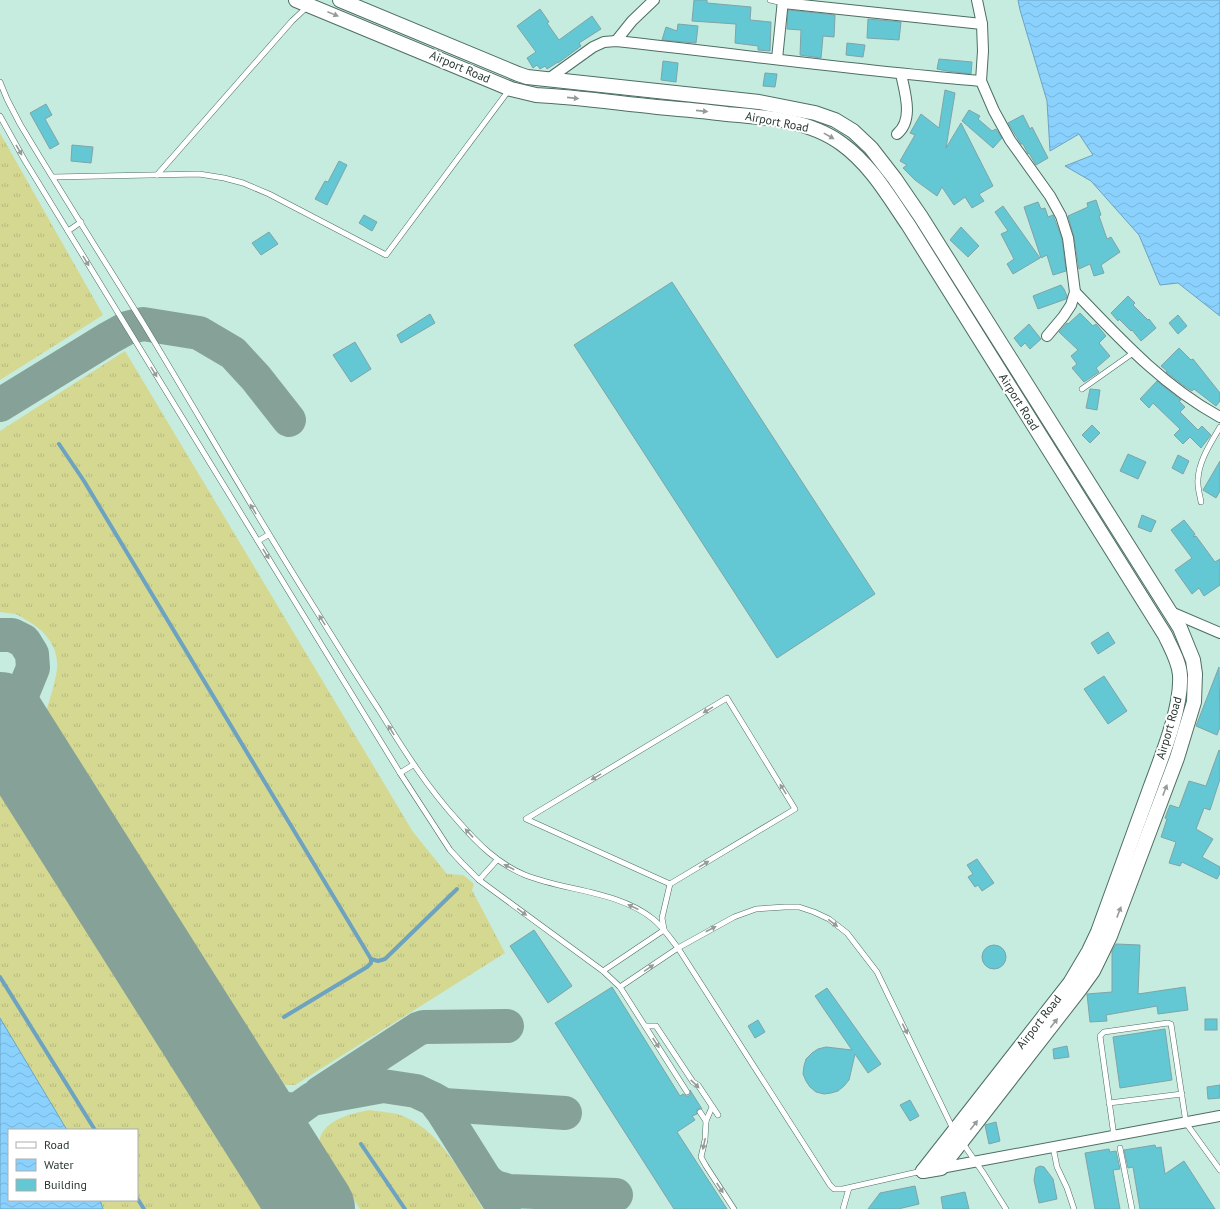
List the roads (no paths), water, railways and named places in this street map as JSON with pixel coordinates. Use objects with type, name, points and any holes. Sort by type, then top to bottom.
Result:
[{"type":"main road","name":"Airport Road","points":[[340,0],[518,74],[547,80],[759,102],[815,113],[835,120],[853,131],[871,148],[922,217],[1171,612],[1188,644],[1193,660],[1195,674],[1194,702],[1174,765],[1110,936],[1100,956],[1080,989],[958,1136],[923,1171]]},
{"type":"main road","name":"Airport Road","points":[[302,2],[511,89],[536,95],[756,117],[794,123],[827,134],[842,144],[858,157],[881,186],[909,226],[1168,641],[1178,664],[1180,676],[1174,716],[1163,752],[1098,932],[1089,951],[1070,983],[958,1136],[942,1168]]},
{"type":"main road","points":[[546,95],[547,80]]},
{"type":"main road","points":[[655,107],[657,92]]},
{"type":"main road","points":[[1156,621],[1171,612]]},
{"type":"main road","points":[[1178,664],[1193,660]]},
{"type":"main road","points":[[923,1171],[942,1168]]},
{"type":"street","points":[[616,41],[632,21],[654,0]]},
{"type":"street","points":[[977,0],[982,24],[983,51],[981,81],[994,112],[1010,140],[1050,196],[1061,216],[1068,238],[1075,292],[1071,304],[1063,317],[1047,336]]},
{"type":"street","points":[[777,59],[783,2],[982,24]]},
{"type":"street","points":[[547,80],[593,47],[604,42],[616,41],[902,74],[981,81]]},
{"type":"street","points":[[897,134],[902,130],[906,118],[907,107],[902,74]]},
{"type":"street","points":[[1075,292],[1154,372],[1178,391],[1220,417]]},
{"type":"street","points":[[1171,612],[1220,633]]},
{"type":"street","points":[[942,1168],[1220,1116]]},
{"type":"lane","points":[[770,0],[783,2]]},
{"type":"lane","points":[[157,176],[292,21],[302,2]]},
{"type":"lane","points":[[0,82],[6,99],[20,124],[143,324],[268,535],[413,765],[435,795],[474,839],[497,860],[526,875],[542,881],[579,889],[632,906],[644,912],[664,930],[678,948],[834,1189],[838,1190],[849,1188],[923,1171]]},
{"type":"lane","points":[[53,177],[199,174],[224,178],[243,183],[269,194],[386,255],[511,89]]},
{"type":"lane","points":[[0,116],[25,161],[400,773],[450,850],[479,880],[603,971],[620,987],[687,1092]]},
{"type":"lane","points":[[68,231],[81,222]]},
{"type":"lane","points":[[1082,389],[1133,352]]},
{"type":"lane","points":[[1201,502],[1198,480],[1200,466],[1206,451],[1220,426]]},
{"type":"lane","points":[[258,541],[268,535]]},
{"type":"lane","points":[[664,930],[662,918],[670,884],[795,809],[727,698],[526,819],[670,884]]},
{"type":"lane","points":[[400,773],[413,765]]},
{"type":"lane","points":[[479,880],[497,860]]},
{"type":"lane","points":[[620,987],[678,948],[734,917],[756,909],[799,907],[829,919],[847,933],[877,972],[958,1136],[1006,1209]]},
{"type":"lane","points":[[603,971],[664,930]]},
{"type":"lane","points":[[1114,1136],[1100,1036],[1104,1032],[1168,1023],[1171,1024],[1172,1027],[1186,1123],[1220,1170]]},
{"type":"lane","points":[[645,1026],[656,1026],[693,1082],[698,1085],[718,1115]]},
{"type":"lane","points":[[1109,1103],[1182,1094]]},
{"type":"lane","points":[[712,1107],[706,1121],[702,1156],[706,1166],[734,1209]]},
{"type":"lane","points":[[700,1112],[706,1121]]},
{"type":"lane","points":[[1053,1147],[1057,1167],[1067,1188],[1074,1209]]},
{"type":"lane","points":[[1120,1148],[1132,1209]]},
{"type":"lane","points":[[843,1209],[849,1188]]},
{"type":"water","points":[[1018,0],[1220,0],[1220,316],[1178,283],[1160,285],[1139,235],[1091,181],[1065,166],[1093,155],[1079,134],[1050,151],[1047,101]]},
{"type":"water","points":[[0,1018],[66,1129],[8,1129],[8,1201],[100,1201],[103,1209],[0,1209]]},
{"type":"waterway","points":[[59,444],[84,481],[371,959],[371,963],[367,967],[284,1017]]},
{"type":"waterway","points":[[371,959],[378,961],[385,959],[457,889]]},
{"type":"waterway","points":[[0,977],[94,1129]]},
{"type":"waterway","points":[[361,1144],[405,1209]]},
{"type":"waterway","points":[[138,1200],[144,1209]]}]
